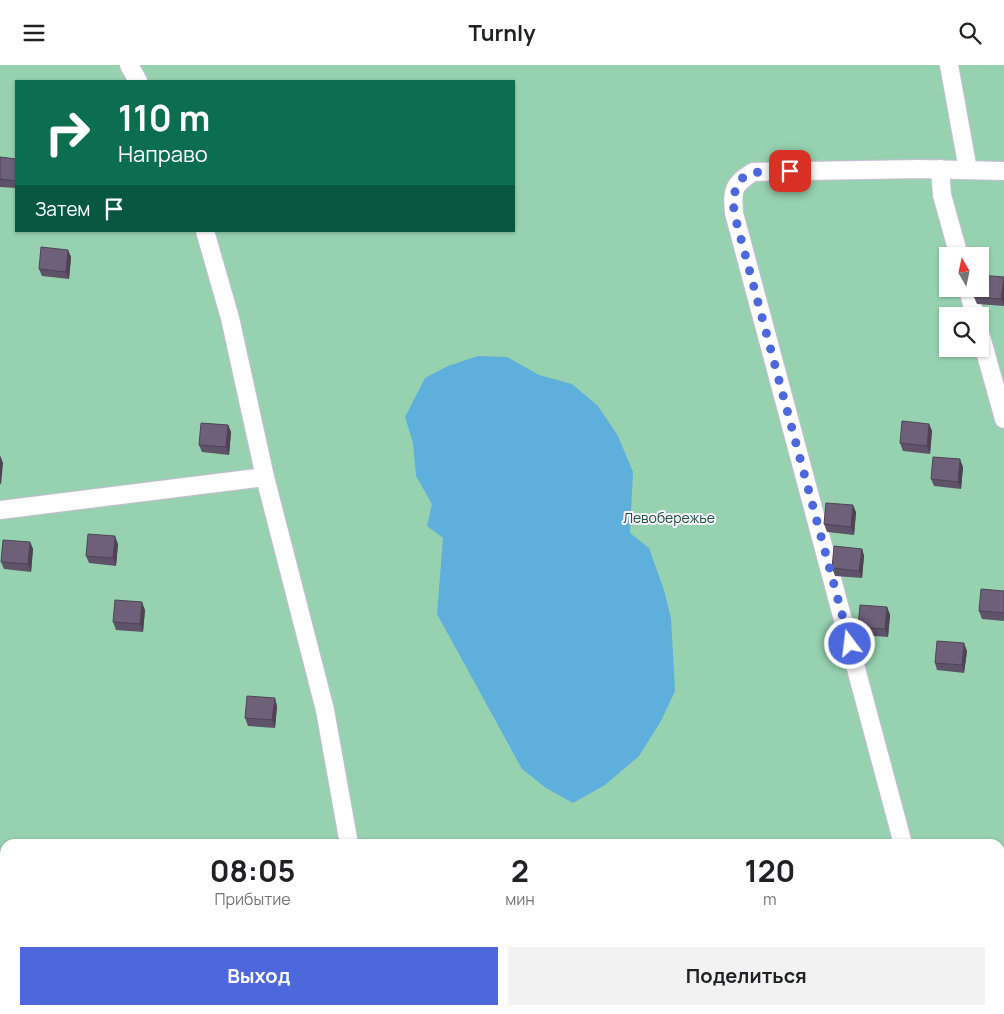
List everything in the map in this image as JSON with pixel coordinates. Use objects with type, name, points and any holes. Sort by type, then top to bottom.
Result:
[{"type":"lane","points":[[129,65],[137,80]]},
{"type":"lane","points":[[949,65],[968,170]]},
{"type":"lane","points":[[940,169],[942,195],[956,247]]},
{"type":"lane","points":[[902,839],[734,213],[733,194],[737,183],[753,172],[940,169],[1004,171]]},
{"type":"lane","points":[[205,232],[230,317],[265,477],[325,711],[348,839]]},
{"type":"lane","points":[[987,357],[1004,419]]},
{"type":"lane","points":[[0,511],[265,477]]},
{"type":"green space","name":"Левобережье","points":[[0,65],[1004,65],[1004,839],[0,839]]},
{"type":"water","points":[[478,356],[507,357],[539,375],[572,384],[598,406],[618,436],[633,472],[630,533],[649,548],[664,590],[671,618],[675,691],[661,721],[639,756],[605,785],[573,803],[546,788],[522,769],[437,614],[443,538],[427,526],[432,504],[416,476],[413,443],[405,417],[425,378],[448,366]]},
{"type":"building","points":[[0,157],[15,159],[15,181],[0,179]]},
{"type":"building","points":[[41,247],[68,250],[66,272],[39,269]]},
{"type":"building","points":[[989,276],[1004,277],[1001,299],[974,297],[989,297]]},
{"type":"building","points":[[902,421],[929,424],[927,446],[900,443]]},
{"type":"building","points":[[201,423],[228,425],[226,447],[199,445]]},
{"type":"building","points":[[933,457],[960,459],[958,482],[931,479]]},
{"type":"building","points":[[826,503],[853,505],[851,527],[824,524]]},
{"type":"building","points":[[88,534],[115,536],[113,558],[86,556]]},
{"type":"building","points":[[3,540],[30,542],[28,564],[1,562]]},
{"type":"building","points":[[834,546],[862,549],[859,571],[832,568]]},
{"type":"building","points":[[981,589],[1004,591],[1004,613],[979,611]]},
{"type":"building","points":[[115,600],[142,602],[140,624],[113,622]]},
{"type":"building","points":[[860,605],[887,607],[885,629],[858,627]]},
{"type":"building","points":[[937,641],[964,643],[962,665],[935,663]]},
{"type":"building","points":[[247,696],[275,698],[272,720],[245,718]]},
{"type":"route","points":[[790,171],[753,172],[737,183],[733,194],[734,213],[850,644]]}]
